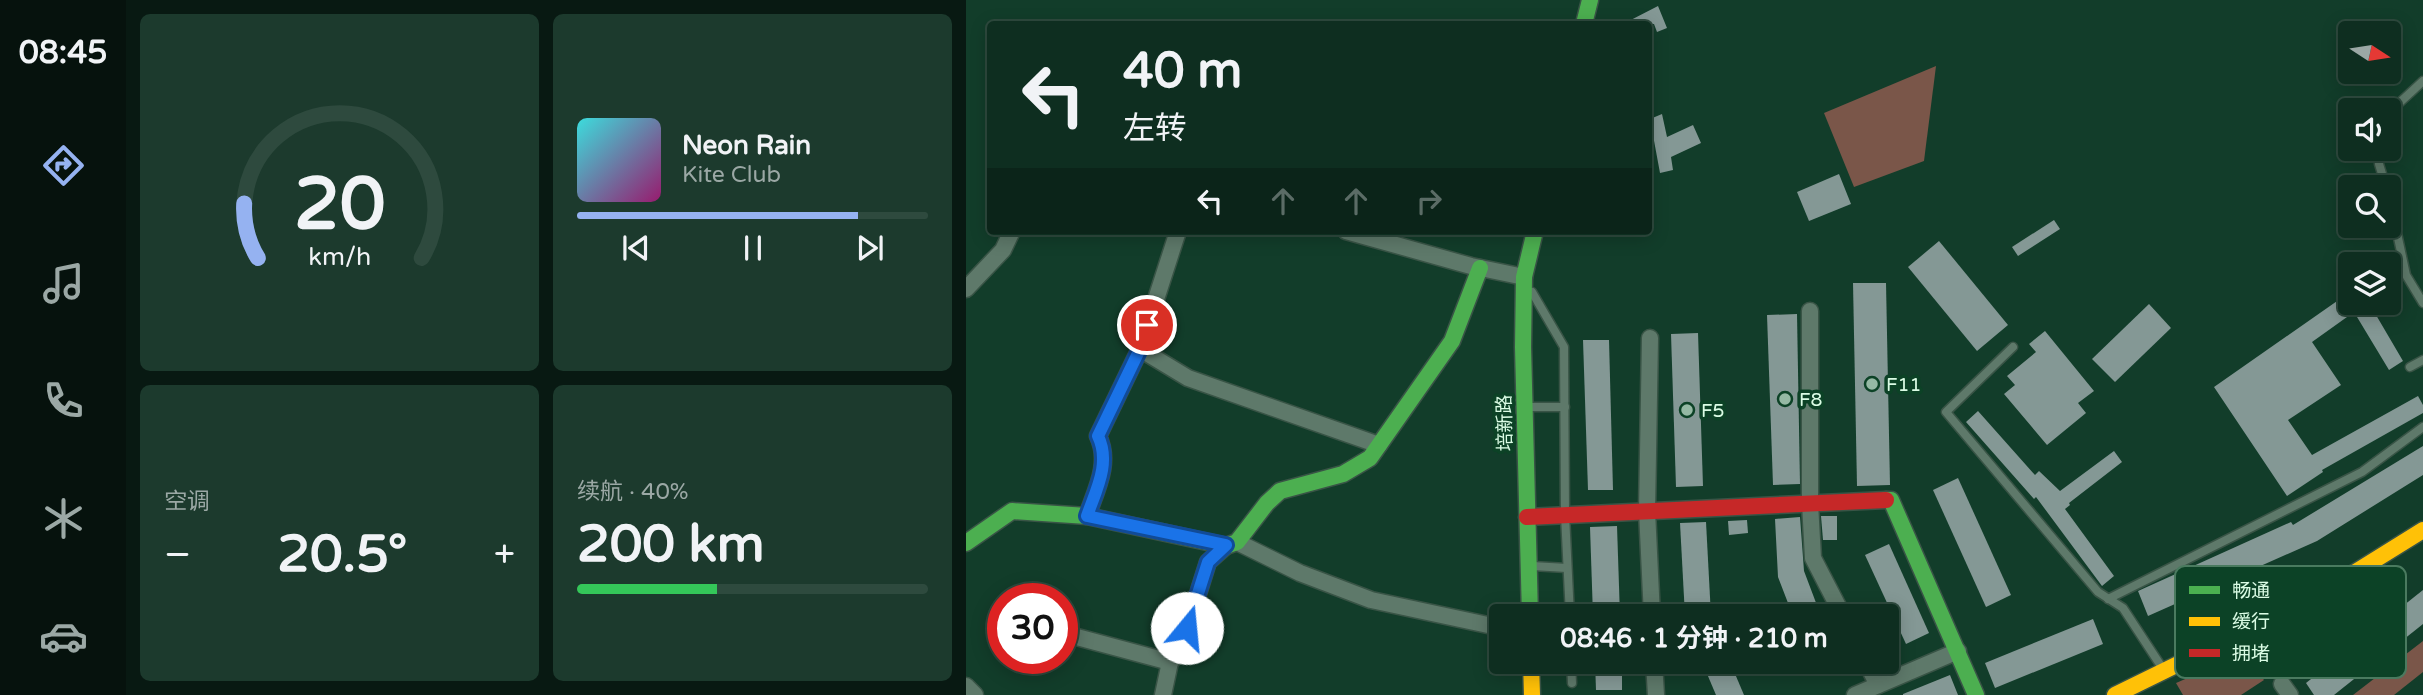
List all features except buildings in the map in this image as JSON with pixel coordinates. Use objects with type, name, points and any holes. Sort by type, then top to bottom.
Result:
[{"type":"main road","points":[[1585,21],[1590,0]]},
{"type":"main road","name":"培新路","points":[[1530,604],[1524,407],[1524,277],[1534,235]]},
{"type":"main road","points":[[966,543],[1012,511],[1087,516],[1232,544],[1280,491],[1343,474],[1370,458],[1452,341],[1480,268]]},
{"type":"main road","points":[[1527,517],[1891,500],[1976,695]]},
{"type":"main road","points":[[2365,566],[2423,530]]},
{"type":"main road","points":[[2115,695],[2175,666]]},
{"type":"main road","points":[[1531,674],[1532,695]]},
{"type":"street","points":[[966,289],[1003,250],[1010,235]]},
{"type":"street","points":[[1087,516],[1102,474],[1105,450],[1098,436],[1140,349],[1177,235]]},
{"type":"street","points":[[1360,235],[1480,268],[1524,277]]},
{"type":"street","points":[[1810,311],[1810,503],[1813,558],[1837,604]]},
{"type":"street","points":[[1650,338],[1647,511],[1651,604]]},
{"type":"street","points":[[1140,349],[1188,378],[1379,445]]},
{"type":"street","points":[[1163,695],[1170,662],[1180,651],[1208,562],[1232,544],[1371,600],[1489,625]]},
{"type":"street","points":[[1078,637],[1170,662]]},
{"type":"street","points":[[1855,695],[1958,651]]},
{"type":"street","points":[[1655,674],[1656,695]]},
{"type":"street","points":[[1872,674],[1878,685]]},
{"type":"street","points":[[966,686],[975,695]]},
{"type":"lane","points":[[2401,102],[2423,81]]},
{"type":"lane","points":[[2398,238],[2406,275],[2423,303]]},
{"type":"lane","points":[[1524,277],[1564,347],[1565,515],[1569,604]]},
{"type":"lane","points":[[2013,347],[1945,412],[2098,592],[2123,608],[2164,671]]},
{"type":"lane","points":[[2410,367],[2423,360]]},
{"type":"lane","points":[[1524,407],[1565,407]]},
{"type":"lane","points":[[2108,599],[2362,472],[2423,427]]},
{"type":"lane","points":[[1528,566],[1567,568]]},
{"type":"lane","points":[[1572,674],[1572,683]]},
{"type":"shaded area","points":[[1936,66],[1924,161],[1854,187],[1824,113]]},
{"type":"shaded area","points":[[2423,641],[2423,672],[2394,695],[2353,695],[2375,678],[2406,678],[2406,654]]},
{"type":"shaded area","points":[[2188,678],[2264,680],[2241,695],[2183,695],[2176,683]]},
{"type":"traffic: fast","points":[[1585,21],[1590,0]]},
{"type":"traffic: fast","points":[[1530,604],[1523,347],[1524,277],[1534,235]]},
{"type":"traffic: fast","points":[[966,543],[1012,511],[1087,516],[1226,546],[1237,542],[1267,503],[1280,491],[1343,474],[1370,458],[1452,341],[1480,268]]},
{"type":"traffic: fast","points":[[1886,500],[1891,500],[1976,695]]},
{"type":"traffic: slow","points":[[2365,566],[2423,530]]},
{"type":"traffic: slow","points":[[2115,695],[2175,666]]},
{"type":"traffic: slow","points":[[1531,674],[1532,695]]},
{"type":"traffic: jam","points":[[1527,517],[1886,500]]},
{"type":"place","name":"F11","points":[[1872,384]]},
{"type":"place","name":"F8","points":[[1785,399]]},
{"type":"place","name":"F5","points":[[1687,410]]},
{"type":"route","points":[[1147,325],[1140,349],[1098,436],[1105,450],[1102,474],[1087,516],[1226,545],[1208,562],[1187,628]]}]
